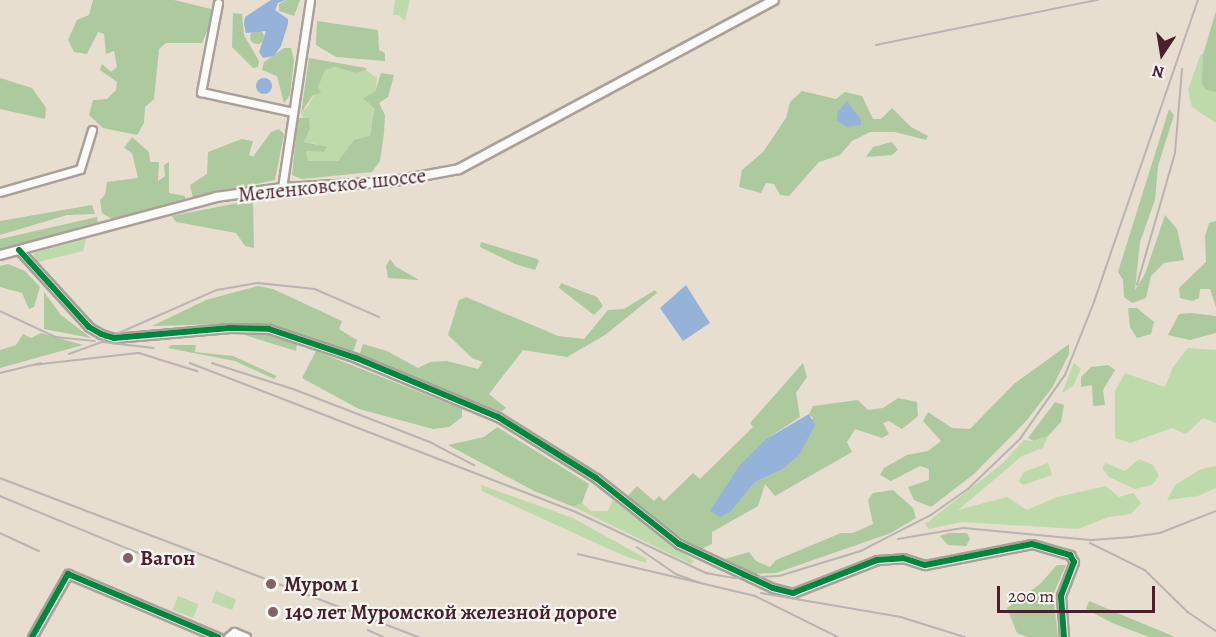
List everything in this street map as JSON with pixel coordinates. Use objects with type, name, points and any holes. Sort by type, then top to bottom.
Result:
[{"type":"main road","name":"Меленковское шоссе","points":[[0,255],[216,197],[282,188],[389,182],[459,169],[774,0]]},
{"type":"street","points":[[282,188],[310,0]]},
{"type":"street","points":[[218,3],[201,92],[293,112]]},
{"type":"street","points":[[0,192],[80,169],[92,130]]},
{"type":"street","points":[[19,250],[89,327],[101,334],[114,338],[230,328],[269,329],[356,358],[498,417],[596,478],[679,544],[773,588],[793,593],[877,560],[903,558],[925,565],[1032,544],[1070,555],[1074,562],[1061,596],[1064,637]]},
{"type":"street","points":[[32,637],[68,574],[218,637]]},
{"type":"street","points":[[231,635],[246,637]]},
{"type":"green space","points":[[93,0],[174,0],[211,9],[211,22],[202,43],[166,43],[159,49],[154,99],[145,107],[144,123],[137,135],[103,128],[89,115],[93,100],[107,99],[116,90],[117,82],[100,70],[102,64],[111,72],[117,67],[114,51],[106,54],[104,34],[98,32],[87,54],[74,52],[68,40],[77,20],[89,15]]},
{"type":"green space","points":[[287,0],[300,0],[294,16],[279,11],[279,4]]},
{"type":"green space","points":[[395,0],[410,0],[405,21],[399,15],[393,15]]},
{"type":"green space","points":[[1216,11],[1216,92],[1206,90],[1202,84],[1203,55]]},
{"type":"green space","points":[[233,13],[242,14],[244,35],[259,61],[258,67],[253,68],[232,47]]},
{"type":"green space","points":[[317,21],[378,30],[379,50],[385,53],[385,61],[336,57],[316,45]]},
{"type":"green space","points":[[257,30],[262,32],[264,37],[262,42],[257,44],[252,42],[250,37],[252,32]]},
{"type":"green space","points":[[1216,41],[1216,123],[1192,107],[1188,90],[1200,56]]},
{"type":"green space","points":[[284,48],[291,48],[294,60],[290,95],[284,103],[277,76],[262,70],[264,62]]},
{"type":"green space","points":[[309,58],[366,68],[366,70],[355,73],[335,67],[325,70],[318,87],[321,93],[313,95],[301,113]]},
{"type":"green space","points":[[335,67],[355,73],[366,70],[377,78],[370,136],[347,149],[338,161],[308,161],[306,151],[324,152],[316,144],[304,142],[310,129],[309,119],[303,118],[301,113],[309,105],[325,70]]},
{"type":"green space","points":[[381,73],[394,75],[388,97],[379,103],[385,115],[384,133],[380,161],[372,172],[302,179],[292,175],[298,118],[309,118],[310,129],[304,142],[327,147],[324,152],[306,151],[308,161],[338,161],[354,140],[370,136],[374,108],[363,98],[375,92]]},
{"type":"green space","points":[[0,78],[32,88],[46,108],[45,119],[0,109]]},
{"type":"green space","points":[[802,91],[836,99],[845,92],[862,96],[873,119],[881,119],[892,108],[911,127],[928,136],[926,140],[895,132],[870,132],[852,141],[840,155],[819,162],[789,196],[780,195],[774,184],[766,183],[761,193],[739,187],[742,170],[763,152],[786,118],[790,102]]},
{"type":"green space","points":[[1169,109],[1174,115],[1158,166],[1155,200],[1140,242],[1135,290],[1145,274],[1165,215],[1177,229],[1184,260],[1164,263],[1151,276],[1146,298],[1132,303],[1124,297],[1123,280],[1118,272]]},
{"type":"green space","points":[[279,129],[284,134],[275,180],[193,198],[190,185],[207,174],[208,152],[242,139],[253,141],[249,155],[253,157],[271,132]]},
{"type":"green space","points":[[132,137],[149,152],[150,162],[159,162],[158,181],[165,176],[164,165],[169,162],[169,193],[185,196],[185,201],[112,219],[102,213],[100,200],[105,195],[107,182],[138,178],[132,153],[124,148]]},
{"type":"green space","points":[[892,142],[898,150],[892,155],[866,157],[873,147]]},
{"type":"green space","points":[[253,200],[254,248],[245,246],[236,233],[176,222],[172,216]]},
{"type":"green space","points":[[92,205],[95,214],[67,215],[0,235],[0,221]]},
{"type":"green space","points":[[97,217],[98,222],[0,250],[0,239]]},
{"type":"green space","points":[[1216,221],[1216,307],[1210,289],[1200,289],[1199,298],[1192,301],[1180,298],[1179,288],[1206,262],[1205,236],[1209,223]]},
{"type":"green space","points":[[86,239],[83,251],[34,263],[34,253]]},
{"type":"green space","points":[[481,242],[539,261],[535,270],[515,264],[480,247]]},
{"type":"green space","points":[[390,259],[395,266],[419,280],[388,278],[386,266]]},
{"type":"green space","points":[[8,264],[25,271],[40,287],[34,307],[29,309],[22,293],[0,287],[0,266]]},
{"type":"green space","points":[[561,283],[597,297],[603,306],[594,315],[559,288]]},
{"type":"green space","points":[[258,286],[273,289],[342,321],[339,329],[357,340],[353,353],[268,323],[152,326],[206,300]]},
{"type":"green space","points":[[655,290],[657,293],[605,335],[567,357],[523,350],[489,394],[506,408],[498,414],[359,356],[363,344],[387,351],[418,368],[430,362],[447,361],[478,369],[483,362],[472,358],[448,335],[459,300],[466,297],[558,336],[584,339],[608,310],[624,309]]},
{"type":"green space","points":[[44,292],[61,315],[91,338],[44,329]]},
{"type":"green space","points":[[1128,308],[1137,308],[1154,322],[1151,334],[1137,338],[1130,327]]},
{"type":"green space","points":[[1179,314],[1216,316],[1216,333],[1190,340],[1168,335]]},
{"type":"green space","points":[[238,329],[269,333],[297,344],[296,351],[232,331]]},
{"type":"green space","points":[[41,333],[83,345],[0,368],[0,350],[16,345],[23,334],[31,338]]},
{"type":"green space","points":[[1069,344],[1069,354],[1052,388],[1026,421],[974,474],[931,507],[914,500],[908,487],[929,480],[929,469],[920,466],[891,481],[880,475],[884,468],[907,455],[928,451],[941,441],[923,421],[928,412],[952,428],[970,429],[1014,384]]},
{"type":"green space","points":[[171,345],[196,345],[195,352],[233,356],[277,376],[274,379],[235,361],[168,348]]},
{"type":"green space","points":[[1188,348],[1216,350],[1216,423],[1203,418],[1186,434],[1172,428],[1130,443],[1115,438],[1115,391],[1125,373],[1165,387],[1173,367]]},
{"type":"green space","points":[[316,351],[462,409],[462,417],[449,427],[433,429],[359,409],[302,378]]},
{"type":"green space","points":[[803,363],[807,377],[796,393],[800,417],[766,439],[740,500],[755,482],[783,469],[813,418],[809,414],[813,406],[858,400],[868,410],[883,408],[898,398],[917,402],[918,416],[902,429],[889,421],[883,423],[889,434],[882,438],[855,429],[847,442],[852,452],[775,496],[765,484],[758,506],[712,532],[712,544],[699,550],[626,498],[637,486],[654,501],[659,496],[664,501],[693,473],[700,479],[753,427],[750,423]]},
{"type":"green space","points":[[1074,363],[1081,369],[1073,386],[1062,393]]},
{"type":"green space","points":[[1108,365],[1115,370],[1103,390],[1105,405],[1093,406],[1092,385],[1081,387],[1081,377],[1091,367]]},
{"type":"green space","points":[[1055,402],[1064,405],[1061,422],[1048,436],[1034,441],[1028,438]]},
{"type":"green space","points":[[497,427],[589,484],[582,503],[574,507],[534,491],[448,445],[484,437]]},
{"type":"green space","points":[[1048,436],[1043,448],[1022,456],[958,510],[1007,497],[1027,510],[1057,497],[1106,486],[1119,497],[1133,493],[1141,503],[1131,514],[1109,517],[1078,529],[962,522],[929,529],[925,524],[1003,463],[1024,440],[1034,441]]},
{"type":"green space","points":[[1139,459],[1153,465],[1159,476],[1152,485],[1135,489],[1109,477],[1102,468],[1106,463],[1125,471]]},
{"type":"green space","points":[[1048,463],[1052,475],[1023,485],[1019,481],[1024,472]]},
{"type":"green space","points":[[1216,466],[1216,488],[1198,496],[1167,500],[1175,485],[1201,469]]},
{"type":"green space","points":[[481,485],[573,518],[647,559],[646,563],[627,557],[482,491]]},
{"type":"green space","points":[[893,490],[913,508],[916,518],[891,533],[776,573],[749,574],[724,563],[725,559],[749,552],[756,561],[770,567],[776,560],[841,533],[853,533],[873,524],[868,500],[873,493]]},
{"type":"green space","points":[[613,500],[694,561],[691,564],[574,507],[582,503],[591,511],[608,511]]},
{"type":"green space","points":[[949,533],[967,533],[970,539],[966,546],[948,545],[940,536]]},
{"type":"green space","points":[[1057,565],[1066,565],[1053,595],[1058,637],[1027,637],[1017,633],[1007,608],[1040,584]]},
{"type":"green space","points":[[216,591],[236,599],[232,610],[212,602]]},
{"type":"green space","points":[[178,596],[199,604],[193,618],[173,610]]},
{"type":"green space","points":[[1089,601],[1175,637],[1149,637],[1112,623],[1086,609]]},
{"type":"water","points":[[271,0],[286,0],[278,3],[275,10],[288,19],[288,24],[281,46],[274,56],[263,58],[259,52],[266,31],[246,33],[244,24],[245,17]]},
{"type":"water","points":[[264,78],[272,86],[264,94],[256,86]]},
{"type":"water","points":[[847,101],[861,120],[861,125],[847,127],[837,121],[838,112]]},
{"type":"water","points":[[686,285],[710,323],[683,341],[660,308]]},
{"type":"water","points":[[809,414],[815,425],[799,455],[783,469],[755,482],[730,512],[720,517],[710,511],[739,466],[766,439]]},
{"type":"railway","points":[[876,45],[1098,0]]},
{"type":"railway","points":[[190,363],[576,512],[706,573],[735,578],[779,576],[861,551],[931,515],[968,489],[1020,439],[1065,375],[1094,302],[1198,0]]},
{"type":"railway","points":[[1137,285],[1175,153],[1182,69]]},
{"type":"railway","points":[[103,340],[217,290],[258,283],[315,289],[379,317]]},
{"type":"railway","points":[[0,311],[56,337],[95,341]]},
{"type":"railway","points":[[69,354],[102,342],[154,348]]},
{"type":"railway","points":[[33,365],[139,353],[197,371]]},
{"type":"railway","points":[[0,373],[41,363]]},
{"type":"railway","points":[[212,363],[296,390],[430,442],[474,465]]},
{"type":"railway","points":[[0,478],[419,637]]},
{"type":"railway","points":[[0,496],[155,560]]},
{"type":"railway","points":[[898,539],[964,528],[1092,540],[1132,537],[1160,533],[1216,511]]},
{"type":"railway","points":[[0,533],[39,551]]},
{"type":"railway","points":[[1090,543],[1145,570],[1188,612],[1216,631]]},
{"type":"railway","points":[[637,547],[676,574],[701,583]]},
{"type":"railway","points":[[578,554],[755,596],[838,637]]},
{"type":"railway","points":[[761,593],[901,617],[965,637]]},
{"type":"railway","points":[[368,630],[384,637]]},
{"type":"cycle path","points":[[19,250],[89,327],[101,334],[114,338],[230,328],[269,329],[356,358],[498,417],[596,478],[679,544],[773,588],[793,593],[877,560],[903,558],[925,565],[1032,544],[1070,555],[1074,562],[1061,596],[1064,637]]},
{"type":"cycle path","points":[[32,637],[68,574],[218,637]]},
{"type":"place","name":"Вагон","points":[[128,558]]},
{"type":"place","name":"Муром 1","points":[[271,584]]},
{"type":"place","name":"140 лет Муромской железной дороге","points":[[273,612]]}]
